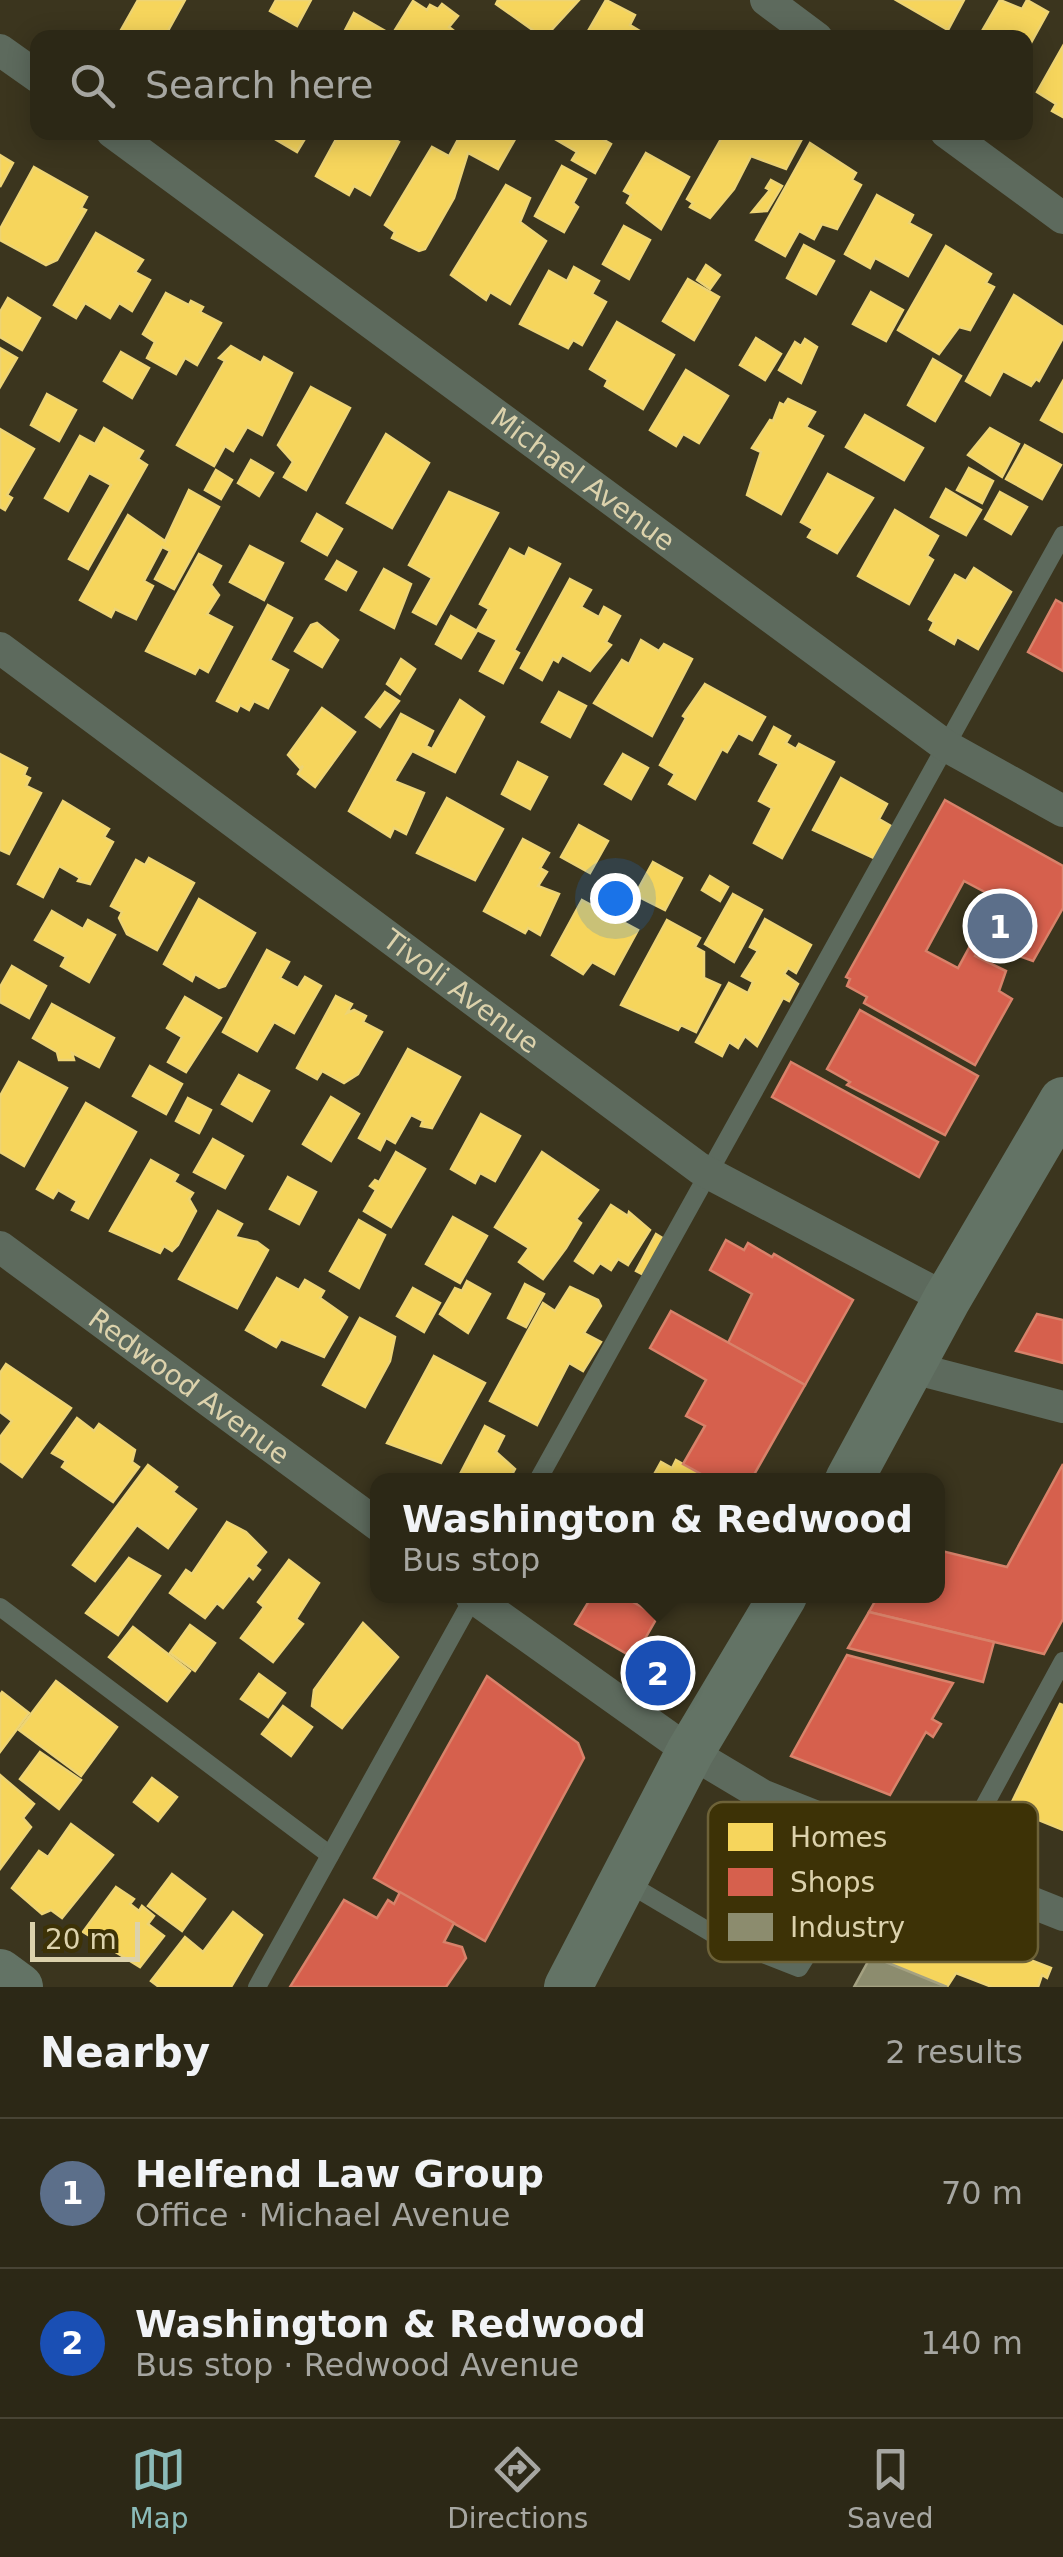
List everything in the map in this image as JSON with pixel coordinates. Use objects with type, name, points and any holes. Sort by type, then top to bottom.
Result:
[{"type":"main road","points":[[853,1473],[947,1299],[1063,1101]]},
{"type":"main road","points":[[568,1987],[690,1752],[779,1603]]},
{"type":"main road","points":[[0,1973],[19,1987]]},
{"type":"street","points":[[766,0],[806,30]]},
{"type":"street","points":[[0,50],[30,71]]},
{"type":"street","name":"Michael Avenue","points":[[123,140],[946,746],[1063,810]]},
{"type":"street","points":[[957,140],[1063,218]]},
{"type":"street","name":"Tivoli Avenue","points":[[0,648],[710,1172],[947,1299]]},
{"type":"street","name":"Redwood Avenue","points":[[0,1247],[370,1519]]},
{"type":"street","points":[[913,1368],[1063,1407]]},
{"type":"street","points":[[483,1603],[690,1752],[781,1802]]},
{"type":"street","points":[[1038,1904],[1063,1914]]},
{"type":"lane","points":[[542,1473],[1063,536]]},
{"type":"lane","points":[[257,1987],[469,1603]]},
{"type":"lane","points":[[0,1607],[330,1855]]},
{"type":"lane","points":[[986,1802],[1063,1661]]},
{"type":"lane","points":[[624,1881],[708,1931]]},
{"type":"building: Homes","points":[[138,0],[185,0],[168,30],[121,30]]},
{"type":"building: Homes","points":[[276,0],[311,0],[297,26],[270,11]]},
{"type":"building: Homes","points":[[498,0],[579,0],[551,30],[533,30],[496,4]]},
{"type":"building: Homes","points":[[606,0],[635,15],[630,25],[638,30],[589,30]]},
{"type":"building: Homes","points":[[896,0],[964,0],[948,30]]},
{"type":"building: Homes","points":[[1000,0],[1022,9],[1027,0],[1048,12],[1033,39],[1033,30],[983,30]]},
{"type":"building: Homes","points":[[413,1],[427,10],[430,5],[438,9],[442,4],[458,16],[449,27],[453,30],[395,30]]},
{"type":"building: Homes","points":[[354,13],[384,30],[345,30]]},
{"type":"building: Homes","points":[[1063,46],[1063,117],[1052,111],[1056,104],[1037,92]]},
{"type":"building: Homes","points":[[277,140],[304,140],[297,152]]},
{"type":"building: Homes","points":[[336,140],[399,142],[370,195],[354,186],[349,195],[316,176]]},
{"type":"building: Homes","points":[[458,140],[515,140],[498,169],[468,153],[454,198],[425,249],[419,251],[392,238],[395,232],[385,225],[432,147],[449,156]]},
{"type":"building: Homes","points":[[557,140],[604,140],[611,144],[595,173],[572,160],[577,152]]},
{"type":"building: Homes","points":[[720,140],[801,140],[786,169],[751,156],[734,189],[710,218],[690,207],[693,203],[687,199]]},
{"type":"building: Homes","points":[[810,143],[856,173],[852,180],[861,185],[837,229],[822,224],[814,239],[799,231],[785,256],[756,240]]},
{"type":"building: Homes","points":[[646,153],[689,177],[661,229],[627,203],[631,195],[624,191]]},
{"type":"building: Homes","points":[[0,155],[13,163],[0,187]]},
{"type":"building: Homes","points":[[562,166],[586,179],[573,203],[578,207],[564,232],[535,216]]},
{"type":"building: Homes","points":[[34,167],[87,197],[81,208],[86,210],[57,260],[46,265],[0,240],[0,229]]},
{"type":"building: Homes","points":[[771,180],[782,186],[767,211],[752,212],[770,190],[766,188]]},
{"type":"building: Homes","points":[[506,185],[530,198],[520,222],[546,241],[510,304],[490,292],[486,300],[451,275]]},
{"type":"building: Homes","points":[[877,195],[913,215],[909,223],[931,235],[908,276],[875,258],[870,268],[845,254]]},
{"type":"building: Homes","points":[[624,226],[650,240],[629,279],[603,264]]},
{"type":"building: Homes","points":[[96,233],[143,260],[135,272],[150,280],[132,311],[119,303],[110,318],[85,303],[76,318],[54,305]]},
{"type":"building: Homes","points":[[804,245],[834,261],[816,294],[787,278]]},
{"type":"building: Homes","points":[[946,246],[991,274],[986,283],[994,287],[970,330],[959,327],[939,354],[898,330]]},
{"type":"building: Homes","points":[[706,265],[720,275],[710,289],[697,280]]},
{"type":"building: Homes","points":[[574,267],[599,281],[592,294],[606,302],[582,345],[573,340],[568,348],[520,324],[549,271],[567,281]]},
{"type":"building: Homes","points":[[688,279],[719,297],[694,340],[663,321]]},
{"type":"building: Homes","points":[[871,292],[903,310],[886,341],[853,324]]},
{"type":"building: Homes","points":[[166,293],[189,305],[191,301],[203,307],[200,312],[221,323],[197,365],[185,358],[176,374],[147,358],[155,342],[143,334]]},
{"type":"building: Homes","points":[[1014,295],[1063,327],[1063,338],[1039,381],[1036,379],[1031,386],[1003,371],[990,395],[966,381]]},
{"type":"building: Homes","points":[[8,298],[40,318],[22,350],[0,337],[0,312]]},
{"type":"building: Homes","points":[[617,322],[674,355],[643,409],[605,386],[608,380],[590,369]]},
{"type":"building: Homes","points":[[756,338],[781,354],[765,380],[740,365]]},
{"type":"building: Homes","points":[[805,339],[817,347],[801,383],[779,370],[795,342],[801,346]]},
{"type":"building: Homes","points":[[231,346],[261,363],[264,357],[292,373],[262,435],[247,427],[233,451],[225,446],[214,466],[177,445],[225,361],[219,358]]},
{"type":"building: Homes","points":[[0,348],[17,358],[0,387]]},
{"type":"building: Homes","points":[[121,352],[149,368],[132,398],[104,381]]},
{"type":"building: Homes","points":[[933,359],[961,376],[935,421],[908,405]]},
{"type":"building: Homes","points":[[686,370],[728,396],[699,443],[683,434],[676,446],[650,430]]},
{"type":"building: Homes","points":[[1063,381],[1063,432],[1041,420]]},
{"type":"building: Homes","points":[[311,387],[350,408],[306,490],[284,477],[293,462],[278,445]]},
{"type":"building: Homes","points":[[47,394],[76,410],[59,441],[31,425]]},
{"type":"building: Homes","points":[[788,399],[815,412],[806,427],[823,436],[781,514],[747,495],[761,452],[752,448],[773,421],[780,403],[784,405]]},
{"type":"building: Homes","points":[[865,415],[923,448],[904,480],[846,447]]},
{"type":"building: Homes","points":[[104,428],[143,451],[138,459],[147,465],[88,569],[69,559],[111,485],[89,473],[68,511],[45,498],[80,436],[95,444]]},
{"type":"building: Homes","points":[[990,428],[1019,444],[1002,477],[968,455]]},
{"type":"building: Homes","points":[[0,429],[34,449],[7,495],[12,498],[5,510],[0,507]]},
{"type":"building: Homes","points":[[386,434],[429,463],[392,528],[347,503]]},
{"type":"building: Homes","points":[[1025,445],[1061,465],[1042,499],[1006,479]]},
{"type":"building: Homes","points":[[251,460],[273,473],[259,496],[238,483]]},
{"type":"building: Homes","points":[[969,468],[993,481],[982,503],[957,490]]},
{"type":"building: Homes","points":[[216,470],[232,480],[221,499],[205,490]]},
{"type":"building: Homes","points":[[828,474],[873,498],[837,553],[808,537],[813,529],[801,522]]},
{"type":"building: Homes","points":[[946,489],[981,510],[966,535],[931,517]]},
{"type":"building: Homes","points":[[189,490],[219,507],[174,589],[155,579],[170,551],[162,547],[144,581],[153,586],[136,619],[115,609],[111,617],[80,600],[128,515],[165,541]]},
{"type":"building: Homes","points":[[449,492],[498,513],[436,624],[413,612],[432,578],[409,565]]},
{"type":"building: Homes","points":[[1000,492],[1027,507],[1011,534],[985,519]]},
{"type":"building: Homes","points":[[895,510],[938,536],[927,556],[933,560],[909,604],[858,576]]},
{"type":"building: Homes","points":[[317,514],[342,529],[327,555],[302,541]]},
{"type":"building: Homes","points":[[250,546],[283,563],[264,600],[230,582]]},
{"type":"building: Homes","points":[[529,548],[560,564],[514,650],[519,653],[503,683],[480,671],[497,640],[477,630],[489,609],[480,604],[510,549],[525,557]]},
{"type":"building: Homes","points":[[199,554],[221,566],[211,585],[219,595],[207,614],[232,627],[208,672],[199,667],[195,674],[146,651]]},
{"type":"building: Homes","points":[[337,561],[356,572],[346,590],[326,579]]},
{"type":"building: Homes","points":[[974,568],[1011,592],[978,649],[957,637],[954,644],[930,630],[934,622],[929,619],[955,575],[966,581]]},
{"type":"building: Homes","points":[[384,569],[411,584],[394,628],[361,610]]},
{"type":"building: Homes","points":[[570,579],[591,590],[581,607],[599,617],[604,607],[620,616],[606,642],[611,645],[590,671],[562,655],[558,662],[553,659],[542,680],[521,668]]},
{"type":"building: Homes","points":[[268,605],[292,618],[270,660],[288,670],[268,708],[254,701],[249,710],[240,705],[237,711],[217,701]]},
{"type":"building: Homes","points":[[451,616],[477,631],[461,658],[436,644]]},
{"type":"building: Homes","points":[[317,623],[338,640],[322,667],[295,651],[311,625]]},
{"type":"building: Homes","points":[[641,640],[659,651],[664,644],[692,659],[652,736],[594,703],[622,660],[629,664]]},
{"type":"building: Homes","points":[[401,659],[415,669],[400,694],[387,684]]},
{"type":"building: Homes","points":[[705,684],[765,717],[752,740],[738,733],[727,752],[722,749],[695,799],[669,784],[675,774],[660,765],[686,718],[683,716]]},
{"type":"building: Homes","points":[[385,692],[399,701],[380,727],[366,717]]},
{"type":"building: Homes","points":[[559,692],[586,706],[570,737],[542,722]]},
{"type":"building: Homes","points":[[460,700],[484,717],[455,772],[412,751],[394,781],[424,793],[406,834],[394,828],[390,837],[349,811],[401,714],[433,731],[426,746],[432,749]]},
{"type":"building: Homes","points":[[322,708],[355,732],[315,787],[298,774],[303,766],[300,768],[288,755]]},
{"type":"building: Homes","points":[[774,727],[790,736],[786,743],[796,749],[799,744],[834,762],[782,858],[754,843],[772,808],[759,801],[779,764],[760,754]]},
{"type":"building: Homes","points":[[0,754],[27,768],[24,775],[30,778],[26,786],[41,793],[9,854],[0,850]]},
{"type":"building: Homes","points":[[623,754],[648,768],[631,799],[605,784]]},
{"type":"building: Homes","points":[[518,762],[547,777],[530,809],[502,794]]},
{"type":"building: Homes","points":[[841,778],[887,804],[879,819],[891,826],[874,858],[813,830]]},
{"type":"building: Homes","points":[[447,798],[503,829],[475,880],[417,853]]},
{"type":"building: Homes","points":[[63,801],[109,829],[104,837],[113,842],[90,884],[78,881],[80,878],[59,866],[43,897],[18,884]]},
{"type":"building: Homes","points":[[579,825],[608,841],[590,873],[561,857]]},
{"type":"building: Homes","points":[[523,839],[549,853],[540,868],[547,872],[538,886],[559,894],[540,935],[528,928],[525,933],[484,911]]},
{"type":"building: Homes","points":[[149,858],[194,883],[157,950],[127,934],[119,918],[122,912],[111,906],[136,860],[145,865]]},
{"type":"building: Homes","points":[[653,862],[682,878],[665,910],[635,895]]},
{"type":"building: Homes","points":[[710,876],[728,887],[720,901],[702,890]]},
{"type":"building: Homes","points":[[733,894],[762,910],[734,962],[705,944]]},
{"type":"building: Homes","points":[[199,899],[255,933],[225,986],[219,988],[195,974],[192,981],[164,964]]},
{"type":"building: Homes","points":[[582,900],[638,930],[614,974],[592,962],[583,974],[552,955]]},
{"type":"building: Homes","points":[[52,911],[83,929],[88,920],[115,935],[89,982],[61,966],[66,957],[35,940]]},
{"type":"building: Homes","points":[[765,919],[811,945],[796,973],[788,968],[784,974],[798,984],[789,1001],[783,998],[757,1046],[745,1036],[738,1048],[729,1042],[722,1056],[696,1042],[729,983],[748,993],[753,982],[742,976],[758,951],[750,947]]},
{"type":"building: Homes","points":[[667,920],[700,938],[695,947],[704,952],[704,978],[720,985],[696,1032],[681,1025],[678,1030],[621,1005]]},
{"type":"building: Homes","points":[[267,950],[289,962],[280,978],[298,988],[305,977],[321,986],[294,1033],[274,1022],[257,1051],[223,1032]]},
{"type":"building: Homes","points":[[12,966],[46,986],[29,1018],[0,1002],[0,987]]},
{"type":"building: Homes","points":[[336,996],[352,1004],[347,1013],[354,1010],[366,1016],[363,1022],[382,1032],[358,1074],[344,1083],[322,1071],[317,1079],[297,1068]]},
{"type":"building: Homes","points":[[185,997],[221,1018],[186,1072],[168,1062],[182,1037],[167,1028]]},
{"type":"building: Homes","points":[[52,1004],[114,1038],[99,1067],[72,1053],[74,1060],[59,1060],[57,1052],[33,1038]]},
{"type":"building: Homes","points":[[408,1049],[460,1077],[432,1128],[421,1126],[423,1121],[411,1115],[395,1143],[386,1138],[380,1150],[359,1138]]},
{"type":"building: Homes","points":[[19,1062],[67,1088],[24,1166],[0,1152],[0,1096]]},
{"type":"building: Homes","points":[[150,1066],[182,1084],[166,1114],[133,1096]]},
{"type":"building: Homes","points":[[239,1075],[269,1091],[252,1121],[222,1104]]},
{"type":"building: Homes","points":[[331,1097],[359,1114],[331,1161],[303,1144]]},
{"type":"building: Homes","points":[[188,1098],[211,1110],[199,1133],[176,1121]]},
{"type":"building: Homes","points":[[86,1103],[136,1132],[88,1218],[72,1210],[77,1201],[58,1190],[53,1198],[37,1189]]},
{"type":"building: Homes","points":[[481,1114],[520,1136],[495,1181],[480,1173],[475,1183],[451,1169]]},
{"type":"building: Homes","points":[[213,1139],[243,1156],[225,1188],[194,1172]]},
{"type":"building: Homes","points":[[396,1152],[425,1169],[391,1227],[364,1211],[376,1190],[370,1186],[375,1180],[379,1182]]},
{"type":"building: Homes","points":[[542,1152],[598,1190],[576,1219],[581,1223],[543,1279],[519,1262],[529,1248],[495,1227]]},
{"type":"building: Homes","points":[[151,1160],[178,1175],[174,1182],[193,1193],[189,1199],[196,1211],[178,1245],[172,1251],[164,1246],[160,1253],[110,1231]]},
{"type":"building: Homes","points":[[288,1177],[316,1192],[299,1224],[270,1209]]},
{"type":"building: Homes","points":[[611,1205],[628,1216],[629,1212],[650,1230],[628,1265],[618,1259],[611,1270],[600,1263],[593,1273],[575,1261]]},
{"type":"building: Homes","points":[[218,1211],[242,1224],[235,1237],[257,1242],[268,1250],[237,1308],[179,1279]]},
{"type":"building: Homes","points":[[453,1217],[487,1236],[460,1283],[426,1264]]},
{"type":"building: Homes","points":[[359,1220],[385,1235],[359,1288],[330,1271]]},
{"type":"building: Homes","points":[[656,1234],[664,1239],[644,1275],[636,1271]]},
{"type":"building: Homes","points":[[277,1278],[299,1290],[305,1280],[324,1291],[320,1298],[347,1317],[324,1357],[281,1339],[276,1347],[246,1330]]},
{"type":"building: Homes","points":[[467,1281],[490,1294],[468,1333],[440,1314],[455,1288],[462,1291]]},
{"type":"building: Homes","points":[[525,1284],[544,1294],[526,1327],[508,1318]]},
{"type":"building: Homes","points":[[570,1287],[598,1300],[601,1306],[584,1333],[601,1342],[583,1371],[569,1363],[537,1425],[490,1401],[543,1303],[555,1311]]},
{"type":"building: Homes","points":[[413,1288],[440,1303],[424,1332],[397,1316]]},
{"type":"building: Homes","points":[[360,1318],[395,1337],[390,1361],[365,1407],[323,1385]]},
{"type":"building: Homes","points":[[434,1356],[485,1383],[441,1463],[387,1443]]},
{"type":"building: Homes","points":[[6,1364],[71,1408],[22,1477],[0,1461],[0,1437],[12,1421],[0,1412],[0,1373]]},
{"type":"building: Homes","points":[[77,1418],[94,1431],[99,1424],[135,1450],[132,1462],[139,1467],[113,1502],[62,1467],[66,1461],[52,1453]]},
{"type":"building: Homes","points":[[485,1426],[504,1436],[496,1452],[515,1469],[513,1473],[461,1473]]},
{"type":"building: Homes","points":[[676,1460],[699,1473],[655,1473],[661,1462],[672,1468]]},
{"type":"building: Homes","points":[[148,1465],[177,1487],[173,1492],[196,1509],[168,1548],[137,1525],[95,1581],[73,1565]]},
{"type":"building: Homes","points":[[227,1522],[246,1532],[266,1552],[255,1566],[260,1570],[253,1579],[249,1575],[223,1608],[217,1603],[205,1618],[170,1593],[186,1570],[192,1574]]},
{"type":"building: Homes","points":[[129,1558],[160,1576],[118,1635],[86,1613]]},
{"type":"building: Homes","points":[[289,1560],[319,1583],[296,1619],[303,1624],[273,1662],[241,1638],[264,1607],[258,1602]]},
{"type":"building: Homes","points":[[363,1623],[398,1657],[342,1728],[312,1706],[314,1690]]},
{"type":"building: Homes","points":[[190,1625],[215,1643],[195,1671],[170,1653]]},
{"type":"building: Homes","points":[[133,1627],[190,1671],[167,1701],[109,1657]]},
{"type":"building: Homes","points":[[259,1674],[285,1693],[268,1717],[241,1699]]},
{"type":"building: Homes","points":[[56,1681],[117,1727],[81,1776],[19,1730]]},
{"type":"building: Homes","points":[[2,1692],[29,1713],[0,1752],[0,1695]]},
{"type":"building: Homes","points":[[1060,1704],[1063,1705],[1063,1830],[1038,1820],[1038,1802],[1012,1802]]},
{"type":"building: Homes","points":[[283,1706],[312,1727],[291,1756],[262,1734]]},
{"type":"building: Homes","points":[[40,1752],[81,1780],[59,1809],[20,1779]]},
{"type":"building: Homes","points":[[0,1775],[34,1804],[23,1818],[31,1827],[0,1869]]},
{"type":"building: Homes","points":[[152,1778],[177,1797],[158,1821],[134,1802]]},
{"type":"building: Homes","points":[[71,1824],[113,1855],[62,1918],[51,1910],[42,1914],[12,1888],[39,1851],[48,1857]]},
{"type":"building: Homes","points":[[172,1874],[205,1899],[182,1931],[148,1906]]},
{"type":"building: Homes","points":[[116,1887],[134,1899],[130,1904],[139,1911],[142,1906],[154,1916],[148,1924],[164,1936],[140,1967],[83,1932]]},
{"type":"building: Homes","points":[[233,1912],[262,1935],[231,1987],[159,1987],[151,1981],[185,1937],[203,1952]]},
{"type":"building: Homes","points":[[886,1962],[1036,1962],[1051,1968],[1047,1978],[1042,1975],[1038,1987],[992,1987],[956,1973],[947,1987]]},
{"type":"building: Shops","points":[[1056,600],[1063,604],[1063,671],[1028,652]]},
{"type":"building: Shops","points":[[945,800],[1063,866],[1063,908],[1033,961],[982,943],[975,956],[1006,971],[999,991],[1012,999],[975,1065],[864,1003],[867,997],[847,986],[850,979],[846,977]],"holes":[[[964,881],[996,898],[958,968],[926,951]]]},
{"type":"building: Shops","points":[[860,1010],[978,1076],[945,1135],[847,1085],[850,1082],[827,1069]]},
{"type":"building: Shops","points":[[791,1062],[938,1142],[919,1177],[772,1097]]},
{"type":"building: Shops","points":[[726,1240],[744,1250],[748,1243],[772,1257],[774,1254],[853,1300],[805,1385],[728,1343],[752,1294],[710,1270]]},
{"type":"building: Shops","points":[[671,1311],[805,1385],[755,1473],[699,1473],[683,1464],[705,1426],[686,1416],[706,1380],[650,1348]]},
{"type":"building: Shops","points":[[1037,1314],[1063,1320],[1063,1363],[1016,1351]]},
{"type":"building: Shops","points":[[1063,1464],[1063,1619],[1044,1654],[869,1612],[874,1603],[945,1603],[945,1552],[1007,1567]]},
{"type":"building: Shops","points":[[588,1603],[635,1603],[658,1616],[634,1658],[575,1624]]},
{"type":"building: Shops","points":[[869,1612],[994,1642],[983,1682],[848,1648]]},
{"type":"building: Shops","points":[[847,1655],[953,1683],[932,1719],[941,1724],[933,1737],[926,1732],[890,1795],[791,1756]]},
{"type":"building: Shops","points":[[487,1676],[578,1743],[584,1758],[485,1941],[374,1878]]},
{"type":"building: Shops","points":[[400,1892],[454,1923],[444,1942],[462,1947],[466,1958],[446,1987],[290,1987],[344,1900],[377,1918],[388,1900],[394,1904]]},
{"type":"building: Industry","points":[[868,1962],[886,1962],[947,1987],[854,1987]]},
{"type":"place","name":"Helfend Law Group","points":[[1000,926]]},
{"type":"place","name":"Washington & Redwood","points":[[658,1673]]}]
